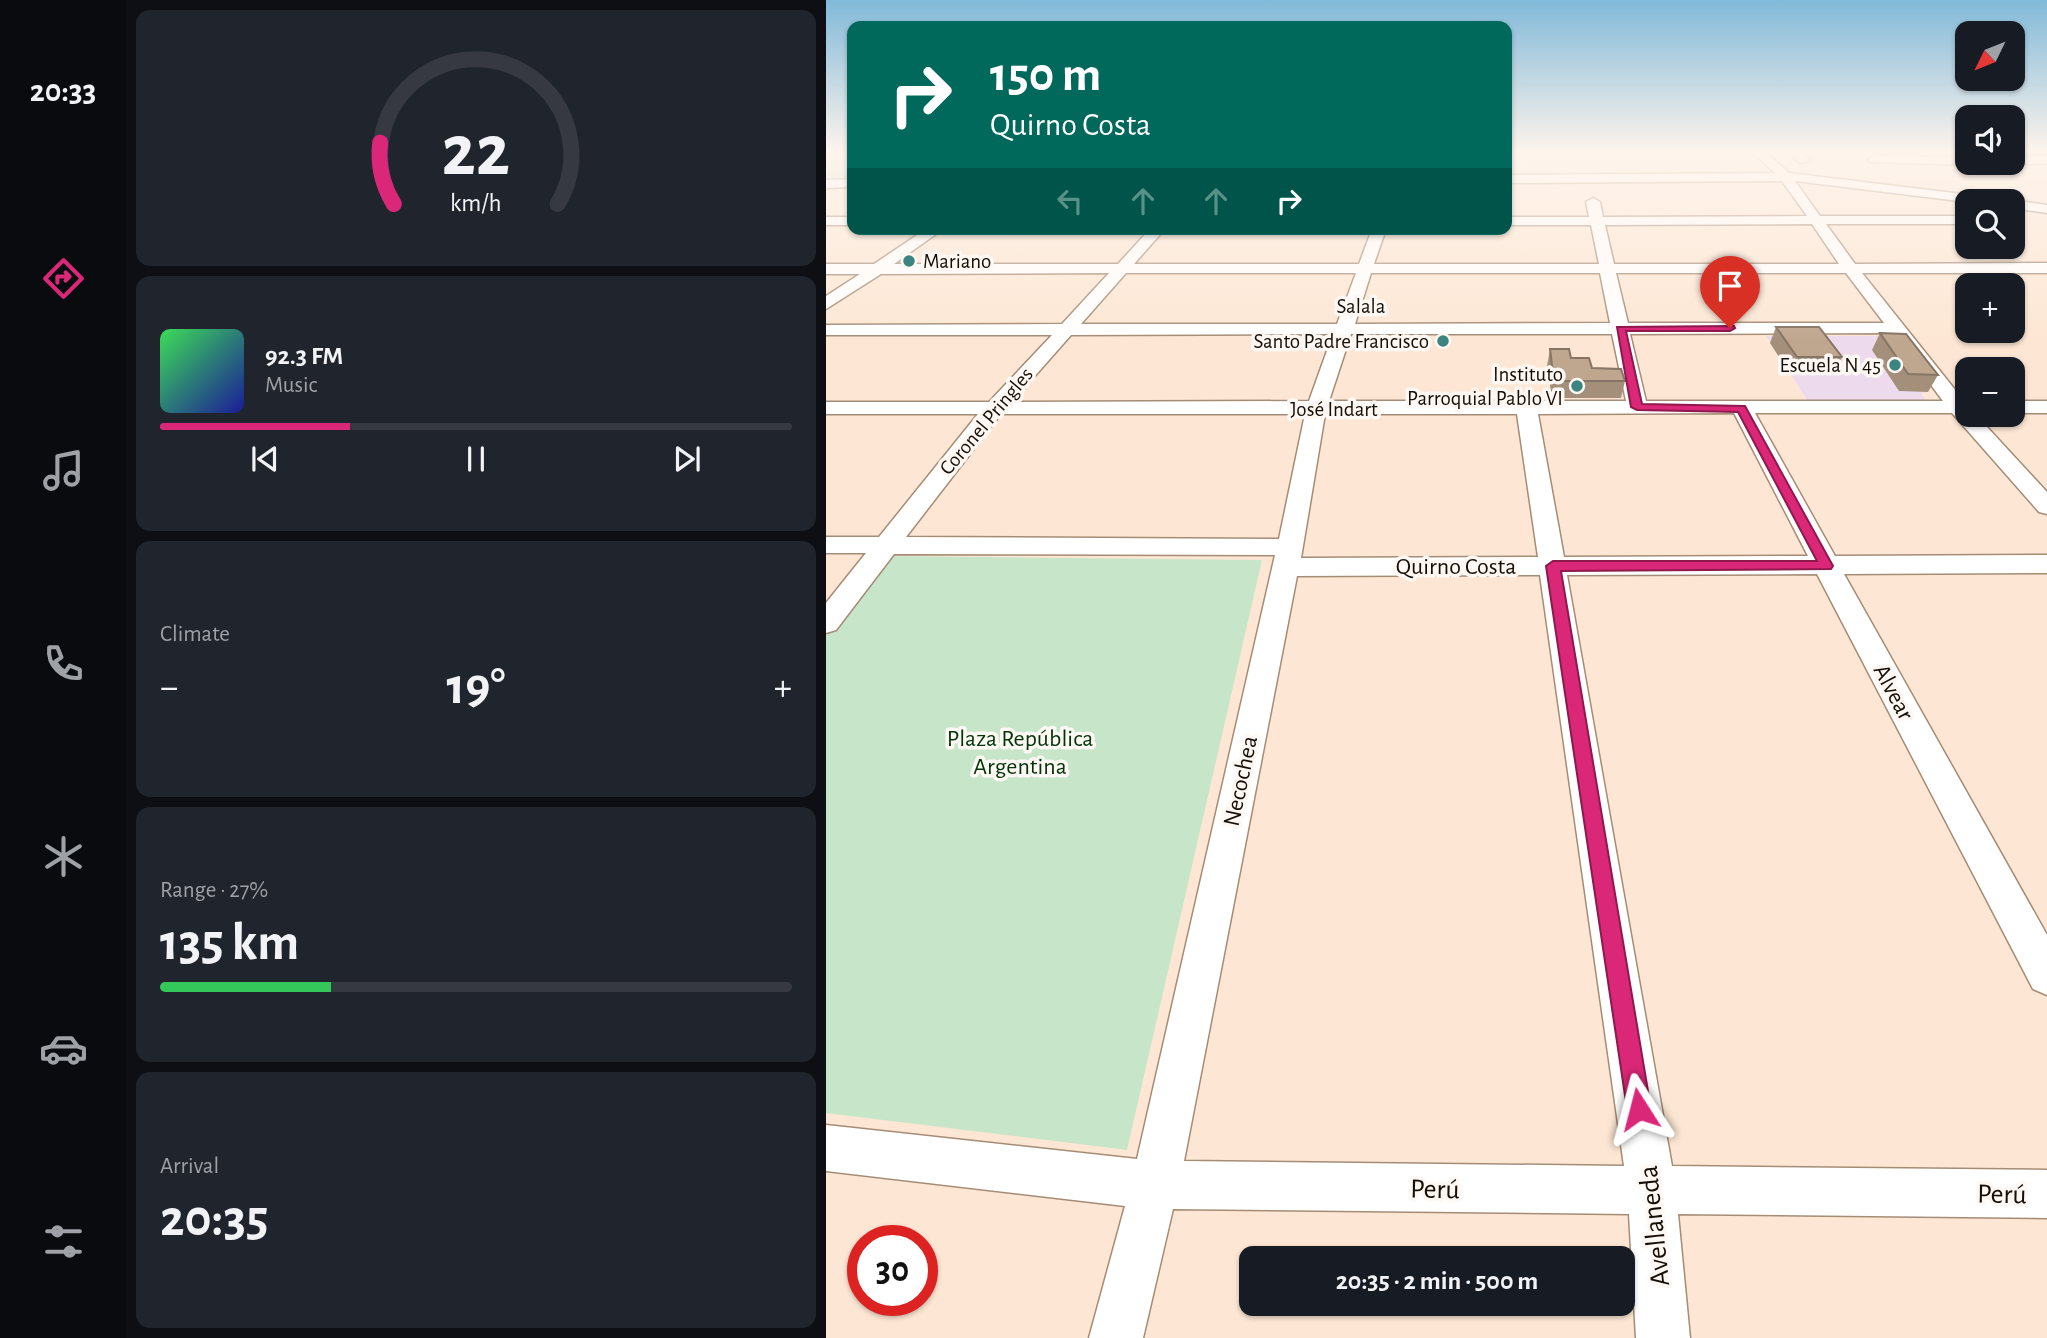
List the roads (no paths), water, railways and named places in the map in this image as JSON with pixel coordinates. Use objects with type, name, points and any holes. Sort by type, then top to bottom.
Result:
[{"type":"street","points":[[1596,213],[1637,407]]},
{"type":"street","points":[[1811,213],[1895,328],[1955,399]]},
{"type":"street","points":[[1512,221],[1955,220]]},
{"type":"street","points":[[826,221],[847,221]]},
{"type":"street","points":[[826,304],[927,235]]},
{"type":"street","name":"Coronel Pringles","points":[[826,624],[994,408],[1153,235]]},
{"type":"street","name":"Necochea","points":[[1116,1338],[1155,1185],[1288,557],[1316,409],[1342,328],[1377,235]]},
{"type":"street","points":[[2025,259],[2041,268],[2047,279]]},
{"type":"street","points":[[826,269],[2041,268]]},
{"type":"street","name":"Salala","points":[[826,330],[1895,328]]},
{"type":"street","name":"José Indart","points":[[826,408],[1955,407]]},
{"type":"street","points":[[2025,407],[2047,407]]},
{"type":"street","name":"Avellaneda","points":[[1527,409],[1651,1190],[1663,1338]]},
{"type":"street","name":"Alvear","points":[[1742,409],[2047,975]]},
{"type":"street","points":[[1979,427],[2047,507]]},
{"type":"street","name":"Quirno Costa","points":[[826,545],[1553,566],[2047,564]]},
{"type":"street","name":"Perú","points":[[826,1148],[1155,1185],[2047,1194]]},
{"type":"place","name":"Mariano","points":[[909,261]]},
{"type":"place","name":"Santo Padre Francisco","points":[[1443,341]]},
{"type":"place","name":"Escuela N 45","points":[[1895,365]]},
{"type":"place","name":"Instituto Parroquial Pablo VI","points":[[1577,386]]},
{"type":"park label","name":"Plaza República Argentina","points":[[1020,752]]}]
